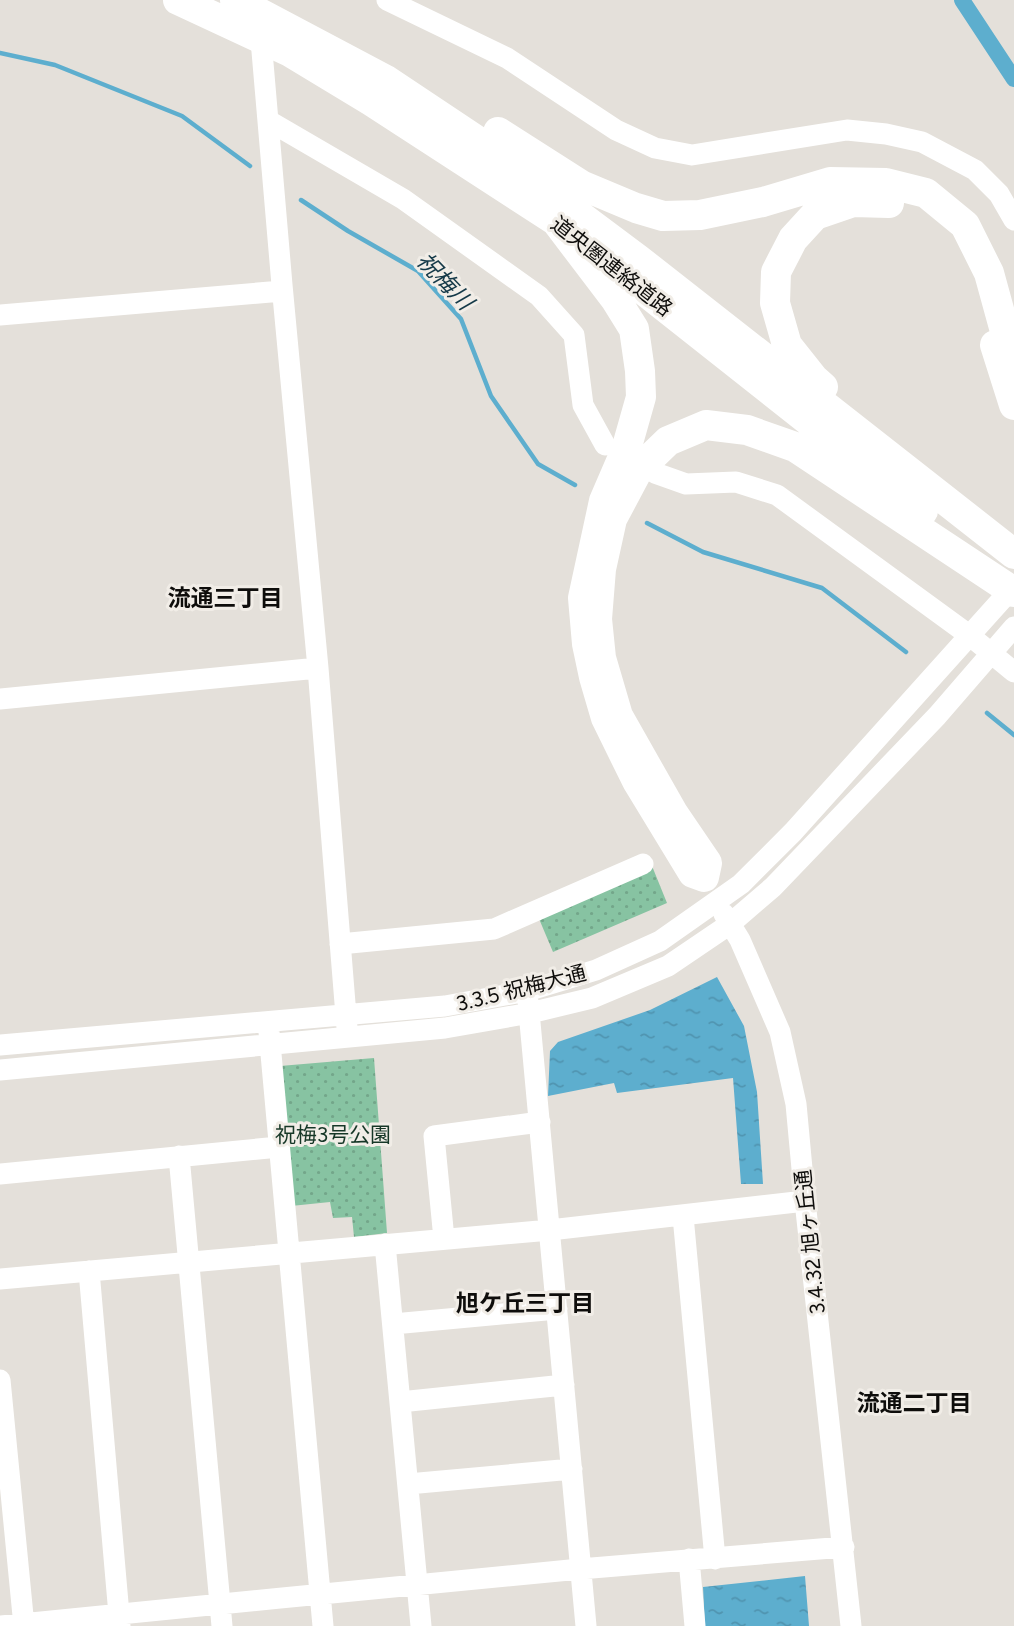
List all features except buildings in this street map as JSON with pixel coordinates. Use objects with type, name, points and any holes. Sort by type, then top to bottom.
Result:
[{"type":"highway","name":"道央圏連絡道路","points":[[178,0],[234,12],[386,80],[500,156],[639,260],[856,430],[1009,574]]},
{"type":"highway","name":"道央圏連絡道路","points":[[295,40],[418,130],[556,221],[1009,574]]},
{"type":"highway","points":[[295,40],[428,88],[582,185],[636,208],[663,216],[700,215],[763,202],[830,182],[886,183],[926,193],[965,225],[989,273],[1014,364]]},
{"type":"highway","points":[[856,430],[842,403],[814,379],[786,345],[775,303],[776,272],[793,239],[816,215],[853,202],[890,204],[926,215],[952,239],[969,266],[1014,405]]},
{"type":"highway","points":[[556,221],[616,300],[634,329],[640,371],[641,397],[626,450],[604,500],[583,598],[587,643],[594,677],[606,718],[637,781],[693,873],[710,890]]},
{"type":"highway","points":[[710,890],[707,863],[673,813],[618,716],[601,658],[597,619],[601,569],[612,519],[638,470],[668,441],[706,425],[747,430],[795,447],[1009,574]]},
{"type":"street","points":[[258,0],[318,667],[348,1037]]},
{"type":"street","points":[[387,0],[507,58],[615,130],[655,148],[692,155],[847,130],[886,134],[922,142],[975,170],[999,194],[1014,220]]},
{"type":"street","points":[[269,121],[403,199],[539,296],[574,335],[583,405],[605,445]]},
{"type":"street","points":[[0,315],[282,290]]},
{"type":"street","points":[[655,473],[686,484],[736,482],[777,495],[969,635],[1014,672]]},
{"type":"street","name":"3.3.5 祝梅大通","points":[[0,1045],[445,1006],[527,991],[596,970],[660,941],[710,890],[741,884],[793,832],[969,635],[1009,574]]},
{"type":"street","name":"3.3.5 祝梅大通","points":[[0,1070],[445,1028],[530,1013],[592,998],[668,966],[730,924],[773,887],[937,716],[1014,627]]},
{"type":"street","points":[[0,699],[318,667]]},
{"type":"street","points":[[340,944],[494,929],[643,864]]},
{"type":"street","name":"3.4.32 旭ヶ丘通","points":[[710,890],[760,982],[780,1031],[796,1104],[851,1626]]},
{"type":"street","points":[[527,991],[586,1626]]},
{"type":"street","points":[[268,1022],[323,1626]]},
{"type":"street","points":[[444,1239],[434,1136],[540,1122]]},
{"type":"street","points":[[0,1174],[279,1147]]},
{"type":"street","points":[[179,1156],[222,1626]]},
{"type":"street","points":[[0,1279],[550,1230],[805,1201]]},
{"type":"street","points":[[683,1216],[715,1559]]},
{"type":"street","points":[[385,1244],[421,1626]]},
{"type":"street","points":[[89,1271],[119,1620]]},
{"type":"street","points":[[393,1324],[557,1308]]},
{"type":"street","points":[[0,1380],[24,1625]]},
{"type":"street","points":[[400,1402],[564,1385]]},
{"type":"street","points":[[408,1485],[572,1469]]},
{"type":"street","points":[[0,1626],[119,1620],[219,1604],[844,1547]]},
{"type":"street","points":[[690,1559],[695,1626]]},
{"type":"green space","points":[[652,866],[667,903],[553,952],[537,914]]},
{"type":"green space","name":"祝梅3号公園","points":[[374,1058],[387,1233],[354,1237],[352,1217],[333,1218],[330,1202],[291,1206],[280,1066]]},
{"type":"water","points":[[717,977],[744,1026],[757,1092],[763,1184],[741,1184],[733,1078],[617,1093],[614,1083],[548,1096],[550,1051],[558,1042],[650,1010]]},
{"type":"water","points":[[805,1576],[809,1626],[705,1626],[703,1587]]},
{"type":"waterway","points":[[962,0],[1014,79]]},
{"type":"waterway","name":"祝梅川","points":[[0,53],[55,65],[182,116],[250,166]]},
{"type":"waterway","name":"祝梅川","points":[[301,200],[348,231],[418,271],[461,319],[491,396],[538,464],[575,485]]},
{"type":"waterway","name":"祝梅川","points":[[647,523],[703,552],[822,588],[906,652]]},
{"type":"waterway","name":"祝梅川","points":[[987,713],[1014,735]]},
{"type":"district","name":"流通三丁目","points":[[225,598]]},
{"type":"district","name":"旭ケ丘三丁目","points":[[525,1303]]},
{"type":"district","name":"流通二丁目","points":[[914,1403]]}]
